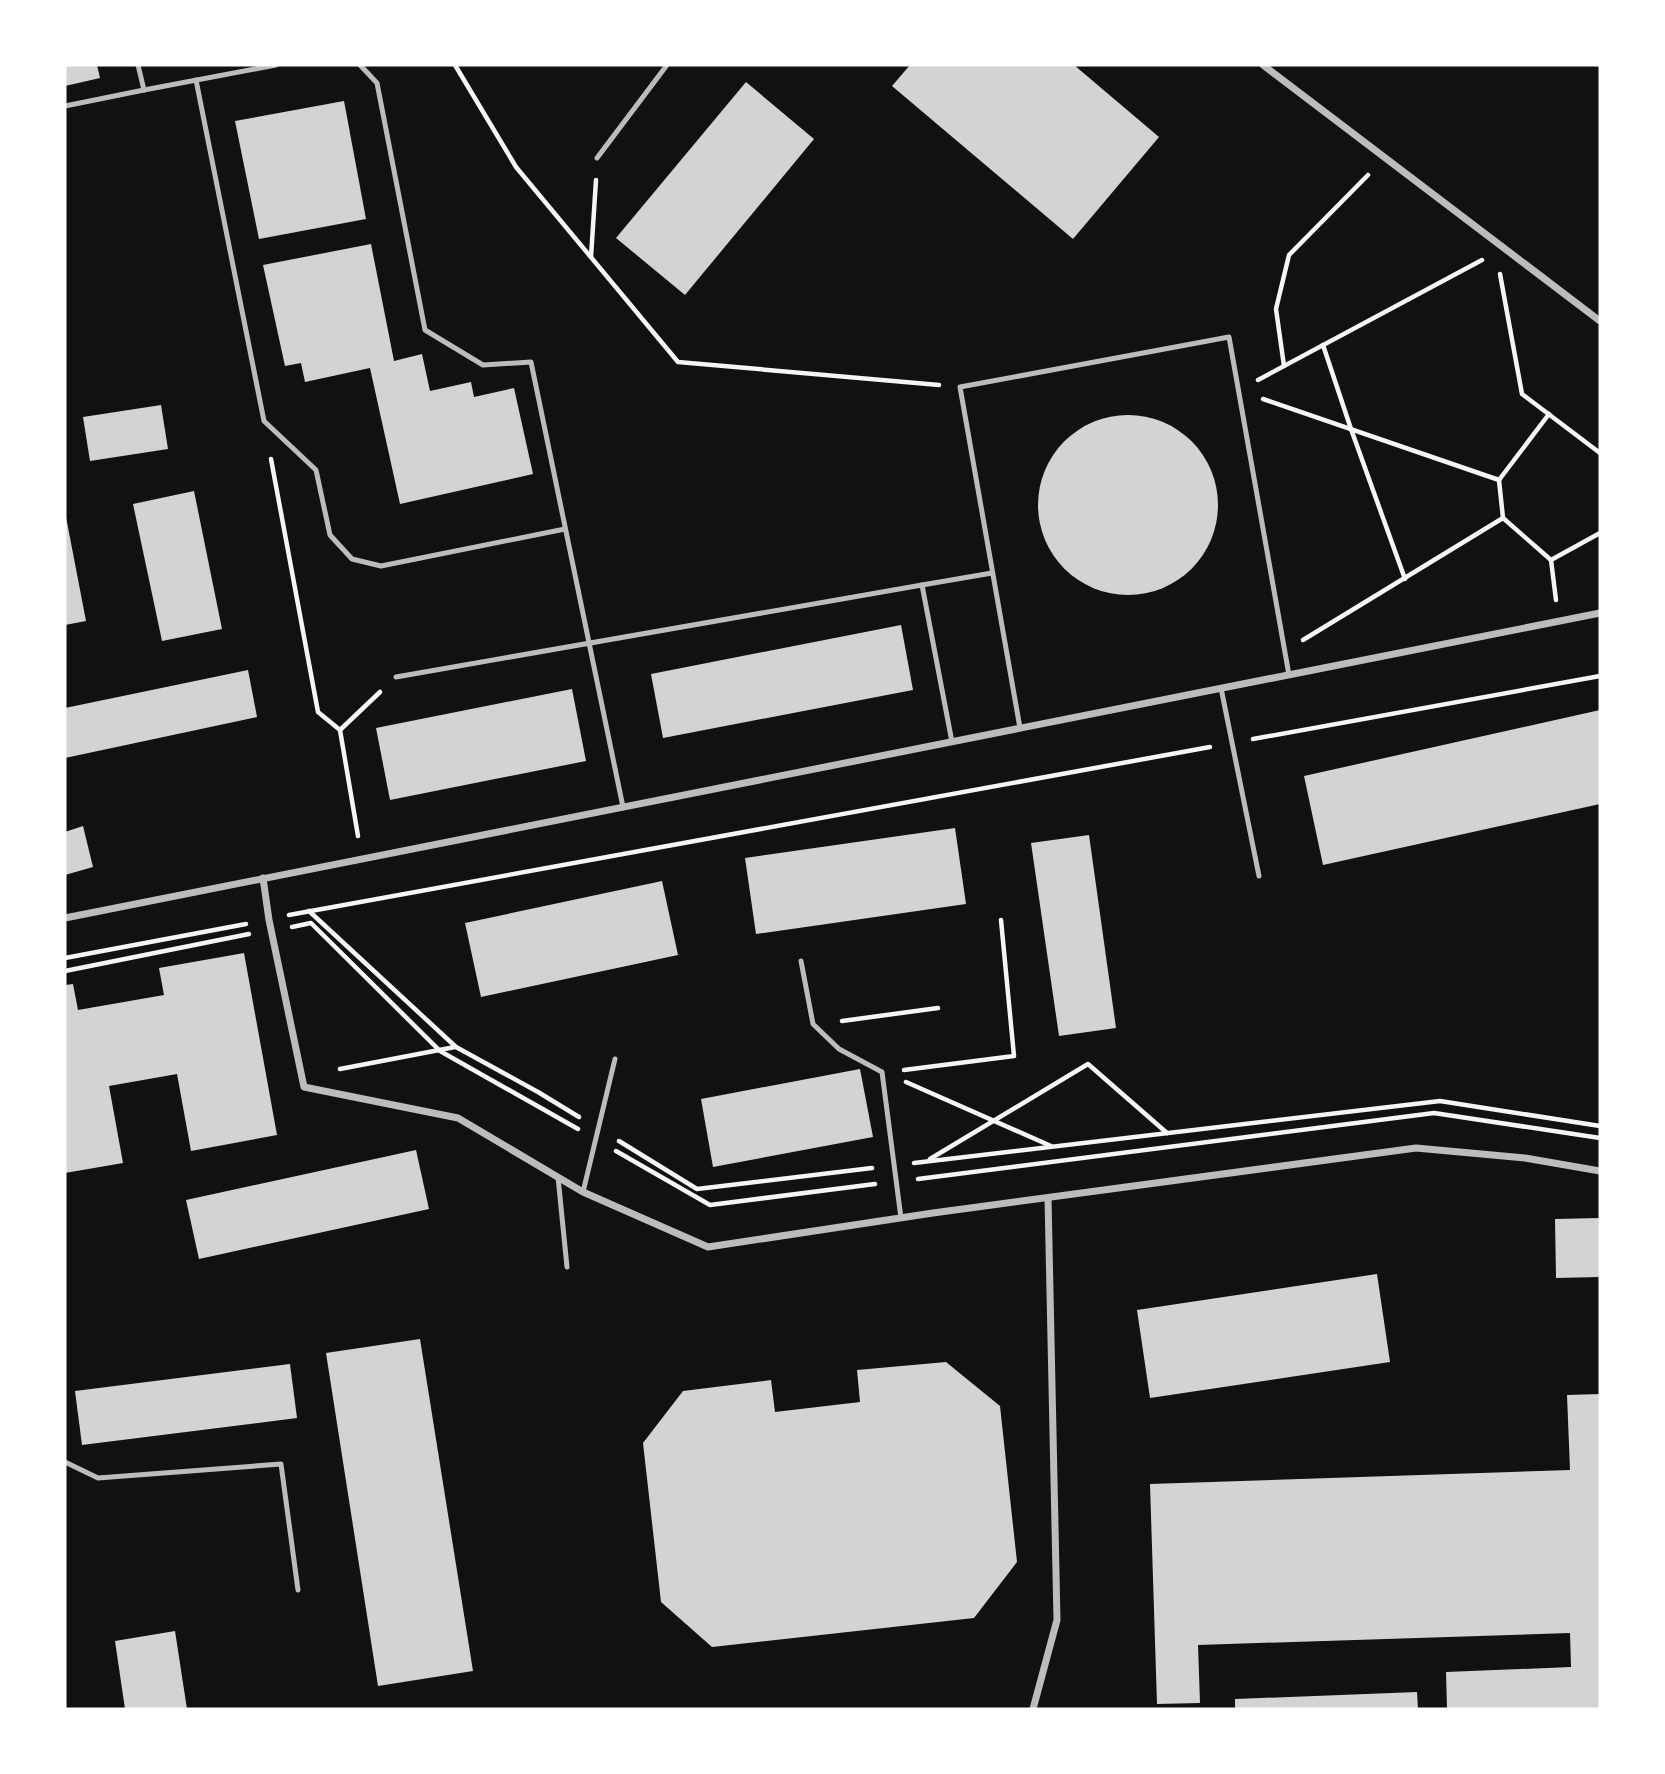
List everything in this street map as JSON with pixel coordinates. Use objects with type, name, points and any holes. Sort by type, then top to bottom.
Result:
[{"type":"street","points":[[1262,65],[1600,321]]},
{"type":"street","points":[[65,918],[1600,613]]},
{"type":"street","points":[[263,878],[304,1087],[458,1118],[583,1192],[708,1247],[1416,1148],[1525,1158],[1600,1171]]},
{"type":"street","points":[[1033,1709],[1057,1620],[1048,1198]]},
{"type":"lane","points":[[138,65],[144,90]]},
{"type":"lane","points":[[65,106],[276,65]]},
{"type":"lane","points":[[360,65],[377,83],[425,330],[482,365],[531,362],[622,807]]},
{"type":"lane","points":[[597,158],[667,65]]},
{"type":"lane","points":[[196,80],[264,421],[316,470],[330,535],[352,559],[381,566],[565,529]]},
{"type":"lane","points":[[1020,728],[960,387],[1230,337],[1289,675]]},
{"type":"lane","points":[[397,677],[992,573]]},
{"type":"lane","points":[[922,585],[952,741]]},
{"type":"lane","points":[[1221,688],[1259,876]]},
{"type":"lane","points":[[801,961],[813,1024],[839,1049],[882,1073],[901,1218]]},
{"type":"lane","points":[[583,1192],[615,1059]]},
{"type":"lane","points":[[558,1177],[567,1267]]},
{"type":"lane","points":[[65,1462],[98,1478],[281,1464],[298,1590]]},
{"type":"path","points":[[455,65],[516,167],[678,362],[960,387]]},
{"type":"path","points":[[591,257],[597,158]]},
{"type":"path","points":[[1284,366],[1276,309],[1289,255],[1368,175]]},
{"type":"path","points":[[1239,390],[1482,260]]},
{"type":"path","points":[[1499,274],[1522,394],[1600,453]]},
{"type":"path","points":[[1323,345],[1405,579]]},
{"type":"path","points":[[1239,390],[1499,480]]},
{"type":"path","points":[[1549,414],[1499,480],[1503,517],[1551,560],[1556,601]]},
{"type":"path","points":[[264,421],[318,712],[340,730],[362,858]]},
{"type":"path","points":[[1285,651],[1503,517]]},
{"type":"path","points":[[1551,560],[1600,533]]},
{"type":"path","points":[[65,958],[308,911],[1600,676]]},
{"type":"path","points":[[340,730],[397,677]]},
{"type":"path","points":[[308,911],[456,1047],[538,1092],[698,1189],[894,1165]]},
{"type":"path","points":[[882,1073],[1014,1056],[1001,920]]},
{"type":"path","points":[[65,971],[311,923],[440,1051],[710,1205],[1434,1113],[1600,1138]]},
{"type":"path","points":[[813,1024],[938,1008]]},
{"type":"path","points":[[331,1070],[456,1047]]},
{"type":"path","points":[[1167,1133],[1088,1064],[926,1162],[1440,1101],[1600,1126]]},
{"type":"path","points":[[882,1073],[1053,1147]]},
{"type":"building","points":[[65,65],[97,65],[100,78],[65,86]]},
{"type":"building","points":[[910,65],[1074,65],[1159,137],[1073,239],[892,86]]},
{"type":"building","points":[[746,82],[814,139],[685,295],[616,238]]},
{"type":"building","points":[[344,101],[366,219],[259,239],[235,121]]},
{"type":"building","points":[[371,244],[394,361],[422,354],[430,391],[471,382],[474,397],[514,388],[533,474],[400,504],[370,368],[305,382],[301,363],[285,366],[263,265]]},
{"type":"building","points":[[161,405],[168,449],[90,461],[83,417]]},
{"type":"building","points":[[1128,415],[1146,416],[1163,422],[1192,441],[1211,470],[1217,487],[1217,523],[1211,540],[1192,569],[1163,588],[1146,594],[1128,595],[1110,594],[1093,588],[1064,569],[1045,540],[1039,523],[1038,505],[1039,487],[1045,470],[1064,441],[1093,422],[1110,416]]},
{"type":"building","points":[[194,491],[222,629],[162,641],[133,504]]},
{"type":"building","points":[[65,517],[86,621],[65,625]]},
{"type":"building","points":[[901,625],[913,690],[663,738],[651,674]]},
{"type":"building","points":[[248,670],[257,717],[65,758],[65,708]]},
{"type":"building","points":[[572,689],[586,761],[390,800],[376,728]]},
{"type":"building","points":[[1600,710],[1600,804],[1323,865],[1304,776]]},
{"type":"building","points":[[83,826],[93,867],[65,875],[65,832]]},
{"type":"building","points":[[955,828],[966,904],[756,934],[745,858]]},
{"type":"building","points":[[1089,835],[1116,1028],[1059,1036],[1031,843]]},
{"type":"building","points":[[662,881],[678,955],[481,997],[465,923]]},
{"type":"building","points":[[244,953],[277,1135],[191,1151],[177,1074],[109,1086],[123,1163],[65,1173],[65,985],[73,984],[78,1010],[164,995],[159,968]]},
{"type":"building","points":[[860,1069],[873,1137],[713,1167],[701,1099]]},
{"type":"building","points":[[416,1150],[429,1209],[199,1259],[186,1200]]},
{"type":"building","points":[[1600,1218],[1600,1277],[1556,1278],[1555,1219]]},
{"type":"building","points":[[1377,1274],[1390,1362],[1150,1398],[1137,1310]]},
{"type":"building","points":[[420,1339],[473,1671],[378,1686],[326,1353]]},
{"type":"building","points":[[946,1362],[1000,1406],[1017,1562],[974,1618],[712,1647],[661,1602],[643,1443],[683,1391],[771,1380],[775,1412],[860,1402],[857,1370]]},
{"type":"building","points":[[290,1364],[297,1418],[82,1445],[75,1391]]},
{"type":"building","points":[[1600,1394],[1600,1709],[1447,1709],[1446,1672],[1571,1667],[1570,1633],[1198,1645],[1200,1703],[1157,1704],[1150,1484],[1570,1470],[1567,1395]]},
{"type":"building","points":[[175,1631],[187,1709],[125,1709],[115,1641]]},
{"type":"building","points":[[1417,1692],[1418,1709],[1235,1709],[1235,1699]]}]
